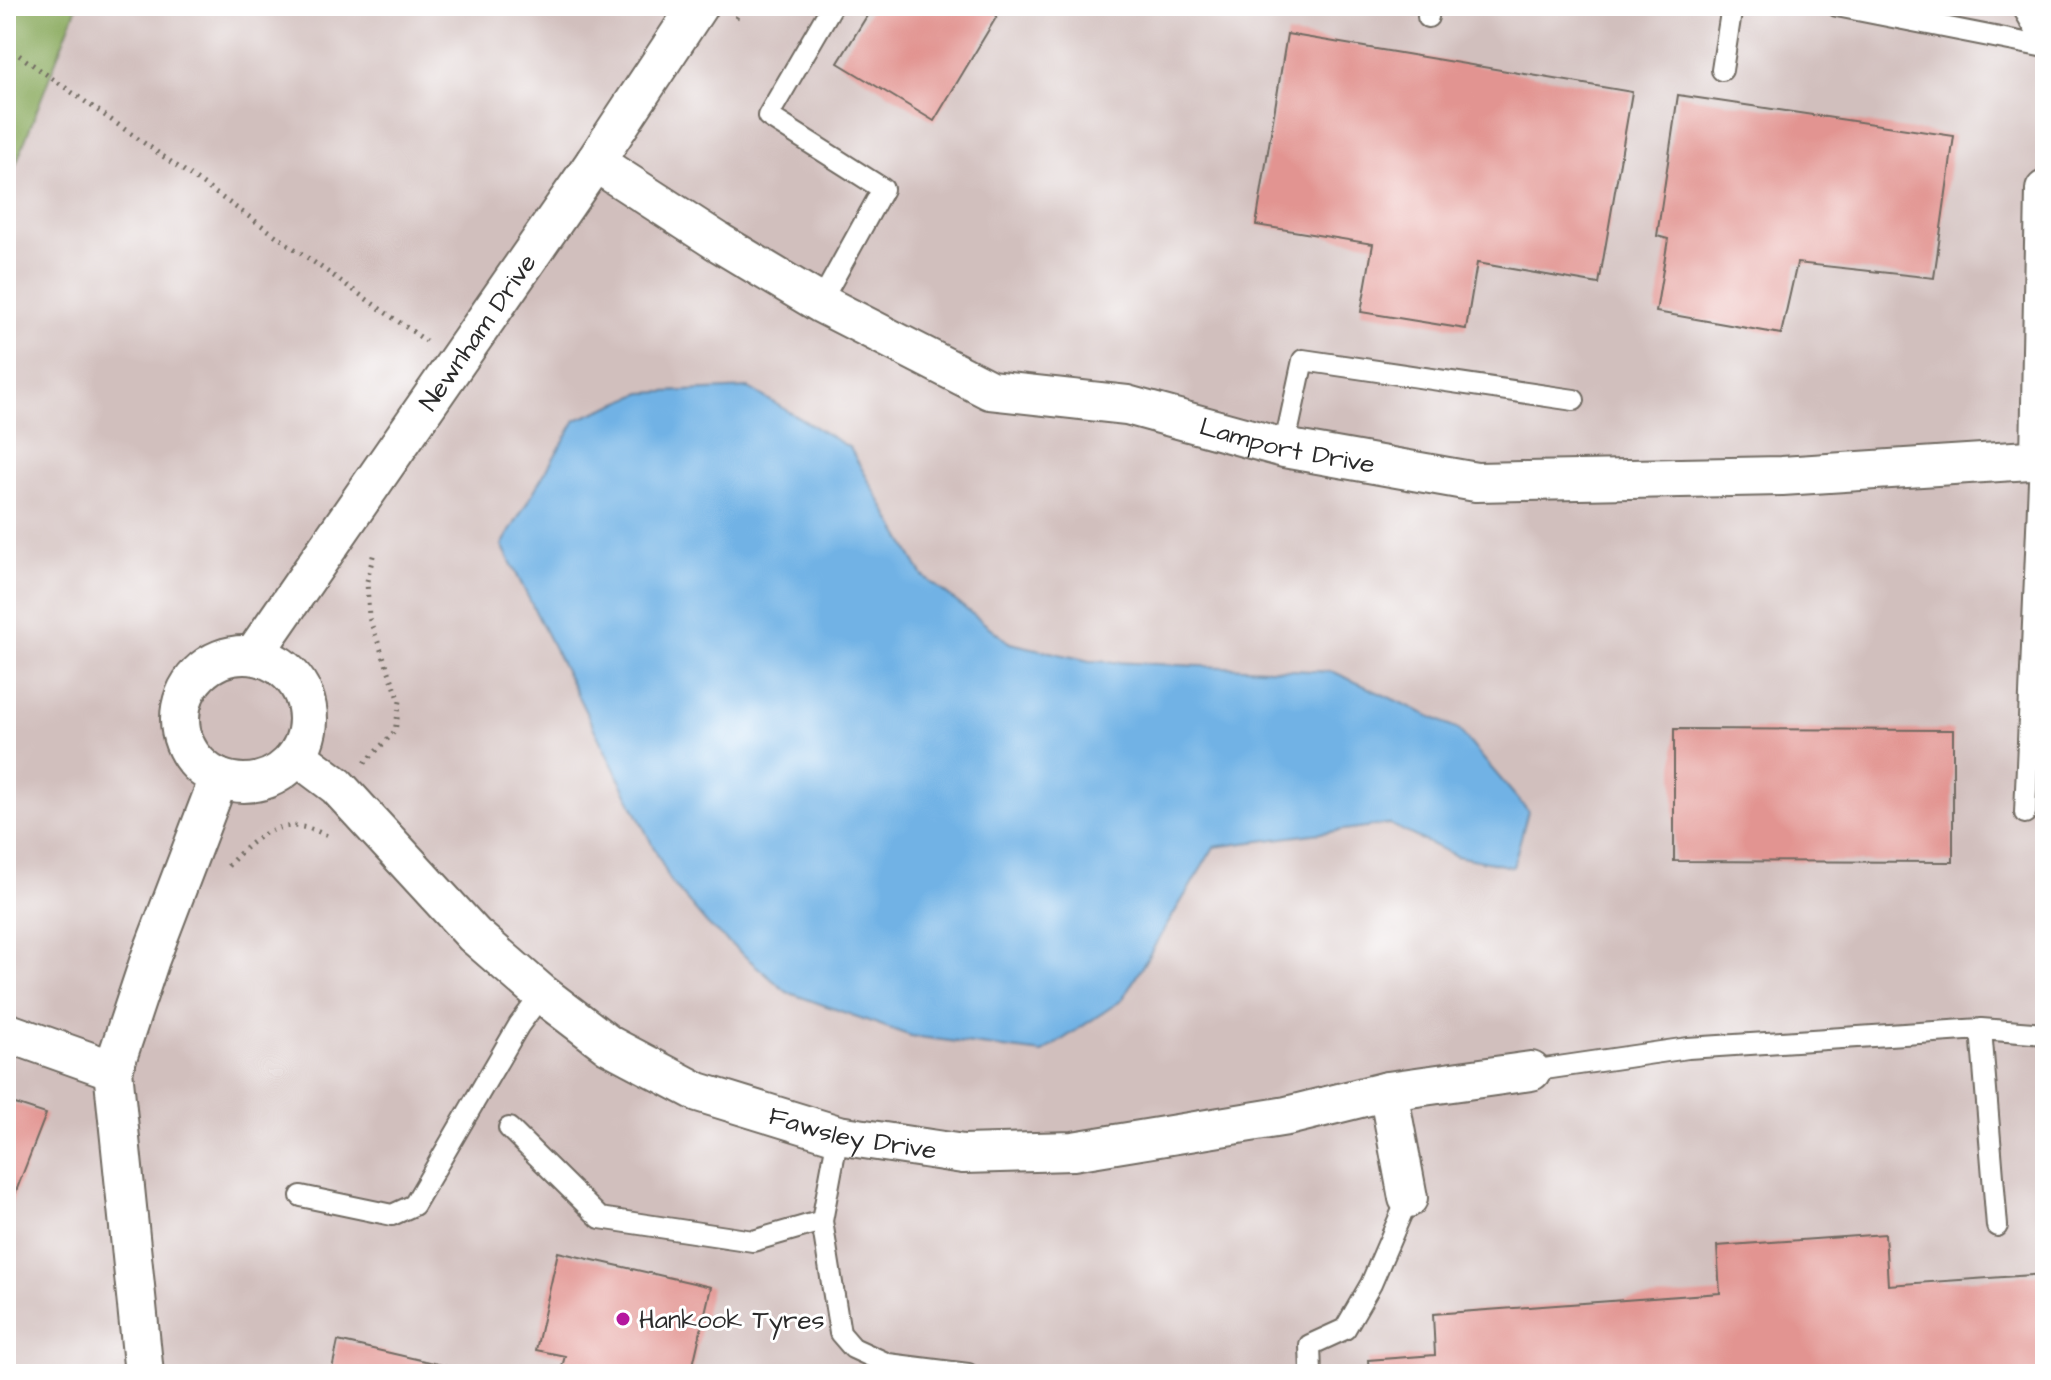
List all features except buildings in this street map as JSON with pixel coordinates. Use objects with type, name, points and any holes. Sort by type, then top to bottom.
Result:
[{"type":"street","name":"Newnham Drive","points":[[254,654],[595,162],[698,6]]},
{"type":"street","name":"Lamport Drive","points":[[595,162],[820,303],[990,390],[1127,405],[1284,448],[1476,482],[1782,476],[2042,458]]},
{"type":"street","points":[[2042,458],[2045,190]]},
{"type":"street","points":[[254,654],[275,661],[292,674],[304,693],[309,714],[307,736],[297,756],[282,771],[262,781],[240,783],[219,778],[197,763],[183,740],[179,714],[187,688],[204,668],[227,656],[254,654]]},
{"type":"street","name":"Fawsley Drive","points":[[297,756],[337,786],[474,935],[542,994],[609,1045],[698,1092],[838,1135],[963,1154],[1073,1151],[1287,1116],[1388,1091],[1531,1071]]},
{"type":"street","points":[[144,1374],[113,1070],[150,959],[219,778]]},
{"type":"street","points":[[6,1032],[113,1070]]},
{"type":"street","points":[[1388,1091],[1408,1198]]},
{"type":"lane","points":[[820,303],[883,189],[768,116],[832,6]]},
{"type":"lane","points":[[1722,70],[1732,6]]},
{"type":"lane","points":[[1837,6],[2045,46]]},
{"type":"lane","points":[[2022,6],[2045,46]]},
{"type":"lane","points":[[1284,448],[1303,360],[1574,400]]},
{"type":"lane","points":[[2025,813],[2042,458]]},
{"type":"lane","points":[[301,1196],[392,1215],[414,1205],[519,1025],[542,994]]},
{"type":"lane","points":[[1981,1029],[1997,1226]]},
{"type":"lane","points":[[1531,1071],[1688,1048],[1981,1029],[2045,1034]]},
{"type":"lane","points":[[509,1128],[600,1218],[753,1241],[822,1221]]},
{"type":"lane","points":[[838,1135],[822,1221],[840,1333],[853,1348],[888,1364],[968,1374]]},
{"type":"lane","points":[[1311,1374],[1310,1345],[1345,1329],[1371,1284],[1408,1198]]},
{"type":"path","points":[[6,46],[457,363]]},
{"type":"path","points":[[337,786],[377,753],[395,731],[400,701],[369,618],[367,581],[376,542]]},
{"type":"path","points":[[220,875],[245,847],[278,826],[309,826],[333,840]]},
{"type":"shaded area","points":[[77,6],[2045,6],[2045,1374],[6,1374],[6,190]]},
{"type":"green space","points":[[6,6],[77,6],[6,190]]},
{"type":"water","points":[[749,388],[850,448],[923,576],[1010,643],[1090,661],[1334,672],[1458,729],[1528,811],[1513,867],[1456,856],[1389,824],[1214,847],[1122,1000],[1042,1053],[911,1036],[787,992],[708,925],[671,882],[502,545],[576,420],[642,393]]},
{"type":"place","name":"Hankook Tyres","points":[[623,1319]]}]
